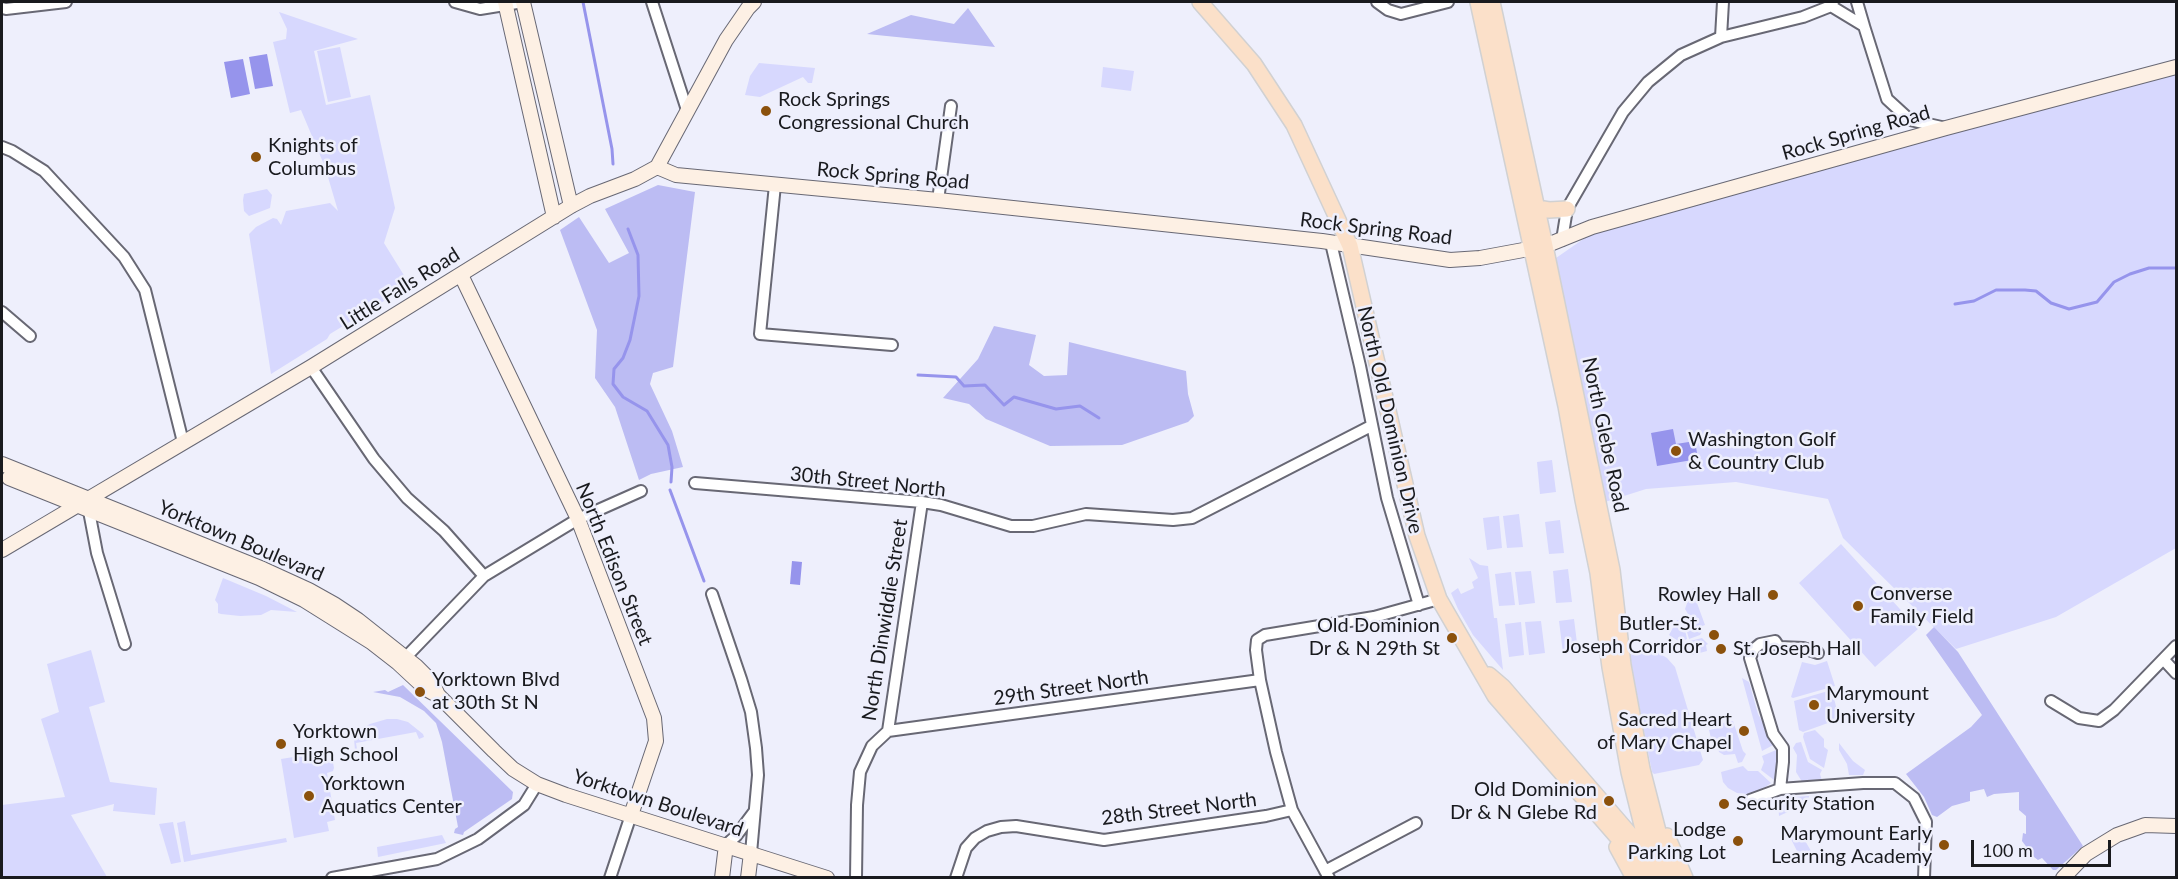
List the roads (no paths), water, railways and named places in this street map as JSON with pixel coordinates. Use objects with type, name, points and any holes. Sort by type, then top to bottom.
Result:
[{"type":"main road","points":[[1200,2],[1254,64],[1294,125],[1350,246],[1417,536],[1438,598],[1495,696],[1654,878]]},
{"type":"main road","name":"North Glebe Road","points":[[1479,2],[1539,247],[1612,570],[1623,665],[1651,809],[1669,878]]},
{"type":"main road","name":"North Glebe Road","points":[[1492,2],[1537,208],[1539,247],[1598,573],[1610,667],[1629,772],[1654,878]]},
{"type":"main road","points":[[1537,208],[1567,209]]},
{"type":"main road","points":[[1480,667],[1503,687],[1669,878]]},
{"type":"main road","points":[[1651,809],[1662,826],[1685,878]]},
{"type":"main road","points":[[1613,832],[1616,846],[1634,878]]},
{"type":"street","points":[[2,8],[66,2]]},
{"type":"street","points":[[455,2],[480,9],[505,3],[523,2],[571,206]]},
{"type":"street","points":[[652,2],[687,110]]},
{"type":"street","points":[[657,167],[726,40],[754,2]]},
{"type":"street","points":[[1377,2],[1388,10],[1401,14],[1448,2]]},
{"type":"street","points":[[1721,37],[1723,2]]},
{"type":"street","points":[[1857,2],[1887,99],[1910,120],[1946,129]]},
{"type":"street","points":[[505,3],[554,217]]},
{"type":"street","points":[[1562,240],[1567,209],[1623,112],[1648,82],[1681,56],[1721,37],[1803,17],[1832,4],[1864,26]]},
{"type":"street","name":"Rock Spring Road","points":[[657,167],[676,175],[938,200],[1331,243],[1450,260],[1480,258],[1539,247],[1592,227],[2176,67]]},
{"type":"street","points":[[938,200],[951,106]]},
{"type":"street","points":[[1910,120],[1915,137]]},
{"type":"street","points":[[2,147],[44,171],[124,257],[145,290],[183,442]]},
{"type":"street","name":"Little Falls Road","points":[[2,550],[84,504],[183,442],[311,367],[571,206],[590,196],[635,179],[657,167]]},
{"type":"street","points":[[775,185],[760,334],[892,345]]},
{"type":"street","name":"North Old Dominion Drive","points":[[1331,243],[1360,366],[1387,498],[1419,605]]},
{"type":"street","name":"North Edison Street","points":[[461,275],[578,519],[654,718],[656,741],[610,878]]},
{"type":"street","points":[[2,312],[30,336]]},
{"type":"street","points":[[311,367],[374,459],[407,498],[444,531],[484,576]]},
{"type":"street","name":"30th Street North","points":[[695,483],[922,502],[941,505],[1011,526],[1034,526],[1086,514],[1173,520],[1192,518],[1371,426]]},
{"type":"street","name":"Yorktown Boulevard","points":[[2,464],[84,504],[259,578],[304,600],[371,642],[398,663],[426,689],[438,695],[513,769],[537,784],[826,878]]},
{"type":"street","name":"Yorktown Boulevard","points":[[2,474],[302,586],[358,620],[406,657],[432,682],[438,695]]},
{"type":"street","points":[[406,657],[484,576],[578,519],[641,491]]},
{"type":"street","name":"North Dinwiddie Street","points":[[856,878],[860,772],[872,746],[888,731],[922,502]]},
{"type":"street","points":[[84,504],[125,644]]},
{"type":"street","points":[[712,594],[751,712],[758,775],[748,878]]},
{"type":"street","points":[[1416,823],[1327,874],[1292,810],[1276,752],[1260,680],[1256,650],[1257,640],[1265,635],[1374,617],[1438,598]]},
{"type":"street","points":[[1780,789],[1782,748],[1773,734],[1750,658],[1754,649],[1760,644],[1775,641],[1779,647],[1803,648],[1818,653]]},
{"type":"street","points":[[2051,701],[2079,718],[2098,721],[2114,710],[2176,646]]},
{"type":"street","points":[[2164,660],[2176,673]]},
{"type":"street","name":"29th Street North","points":[[888,731],[1260,680]]},
{"type":"street","points":[[1750,800],[1780,789],[1895,783],[1914,798],[1926,822],[1924,878]]},
{"type":"street","points":[[332,878],[376,873],[437,859],[478,839],[525,805],[537,784]]},
{"type":"street","name":"28th Street North","points":[[956,878],[966,848],[981,834],[1001,827],[1016,826],[1104,840],[1266,816],[1292,810]]},
{"type":"street","points":[[722,878],[726,845],[736,836],[754,812]]},
{"type":"street","points":[[2063,878],[2086,854],[2117,835],[2145,825],[2176,826]]},
{"type":"waterway","points":[[583,2],[613,164]]},
{"type":"waterway","points":[[628,229],[638,255],[639,296],[630,340],[623,358],[614,369],[613,384],[623,397],[647,411],[668,445],[672,467],[671,482]]},
{"type":"waterway","points":[[1955,304],[1974,301],[1996,290],[2025,290],[2036,291],[2051,303],[2069,309],[2097,302],[2114,282],[2130,274],[2149,268],[2176,268]]},
{"type":"waterway","points":[[918,375],[956,377],[964,386],[985,385],[1004,405],[1014,397],[1056,409],[1080,406],[1099,418]]},
{"type":"waterway","points":[[670,490],[704,581]]},
{"type":"place","name":"Rock Springs Congressional Church","points":[[766,111]]},
{"type":"place","name":"Knights of Columbus","points":[[256,157]]},
{"type":"place","name":"Washington Golf & Country Club","points":[[1676,451]]},
{"type":"place","name":"Rowley Hall","points":[[1773,595]]},
{"type":"place","name":"Converse Family Field","points":[[1858,606]]},
{"type":"place","name":"Butler-St. Joseph Corridor","points":[[1714,635]]},
{"type":"place","name":"Old Dominion Dr & N 29th St","points":[[1452,638]]},
{"type":"place","name":"St. Joseph Hall","points":[[1721,649]]},
{"type":"place","name":"Yorktown Blvd at 30th St N","points":[[420,692]]},
{"type":"place","name":"Marymount University","points":[[1814,705]]},
{"type":"place","name":"Sacred Heart of Mary Chapel","points":[[1744,731]]},
{"type":"place","name":"Yorktown High School","points":[[281,744]]},
{"type":"place","name":"Yorktown Aquatics Center","points":[[309,796]]},
{"type":"place","name":"Old Dominion Dr & N Glebe Rd","points":[[1609,801]]},
{"type":"place","name":"Security Station","points":[[1724,804]]},
{"type":"place","name":"Lodge Parking Lot","points":[[1738,841]]},
{"type":"place","name":"Marymount Early Learning Academy","points":[[1944,845]]}]
